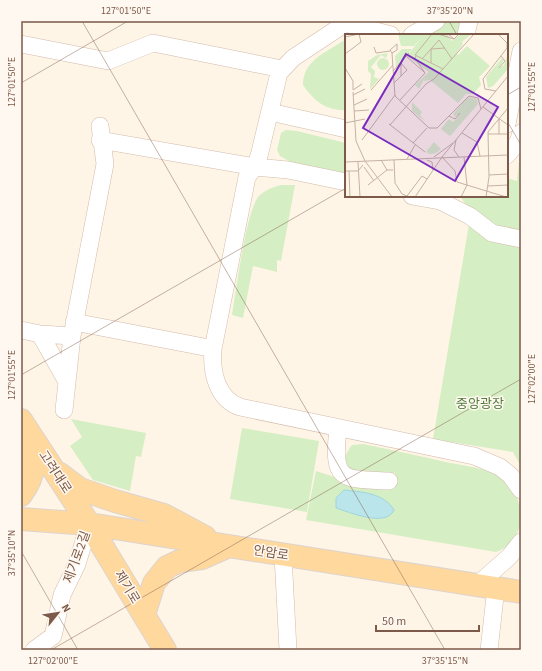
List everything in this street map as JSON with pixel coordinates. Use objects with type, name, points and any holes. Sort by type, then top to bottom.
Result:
[{"type":"main road","name":"고려대로","points":[[21,420],[89,524]]},
{"type":"main road","points":[[21,433],[32,456],[33,464],[29,483],[21,495]]},
{"type":"main road","points":[[53,470],[80,489],[164,515],[225,545]]},
{"type":"main road","name":"안암로","points":[[21,519],[89,524],[521,592]]},
{"type":"main road","name":"제기로","points":[[89,524],[144,615],[160,648]]},
{"type":"main road","points":[[144,615],[154,583],[167,567],[180,562],[202,558],[225,545]]},
{"type":"street","points":[[414,34],[436,21]]},
{"type":"street","points":[[466,34],[469,21]]},
{"type":"street","points":[[388,34],[347,22],[293,58],[282,69],[277,77],[260,156],[255,167],[247,178],[213,350],[212,360],[216,381],[226,399],[235,406],[481,458],[500,467],[511,476],[521,490]]},
{"type":"street","points":[[21,44],[108,61],[153,44],[282,69]]},
{"type":"street","points":[[508,119],[521,51]]},
{"type":"street","points":[[270,112],[345,129]]},
{"type":"street","points":[[64,410],[66,380],[73,329],[105,164],[104,149],[100,133],[255,167],[288,170],[345,182]]},
{"type":"street","points":[[508,154],[518,142],[521,133]]},
{"type":"street","points":[[417,197],[440,202],[470,216],[492,233],[521,239]]},
{"type":"street","points":[[21,330],[40,334],[73,329],[204,347]]},
{"type":"street","points":[[40,334],[66,380]]},
{"type":"street","points":[[338,428],[337,461],[342,474],[351,479],[389,481]]},
{"type":"street","name":"제기로2길","points":[[34,650],[53,636],[62,595],[77,564],[89,524]]},
{"type":"street","points":[[489,650],[486,587],[521,542]]},
{"type":"street","points":[[283,555],[288,650]]},
{"type":"green space","points":[[446,21],[461,21],[458,34],[426,34]]},
{"type":"green space","points":[[345,40],[345,110],[332,109],[321,104],[303,85],[304,76],[307,69],[324,53]]},
{"type":"green space","points":[[286,130],[297,131],[345,143],[345,178],[299,167],[280,156],[277,150],[281,133]]},
{"type":"green space","name":"중앙광장","points":[[521,141],[521,467],[513,452],[433,439],[471,212],[461,197],[508,197],[508,178],[517,181]]},
{"type":"green space","points":[[281,185],[295,185],[281,261],[277,260],[277,272],[253,266],[243,318],[232,315],[246,234],[254,204],[259,196],[264,192]]},
{"type":"green space","points":[[71,419],[146,433],[141,457],[136,456],[130,491],[93,480],[70,446],[82,437]]},
{"type":"green space","points":[[242,428],[319,441],[307,512],[230,499]]},
{"type":"green space","points":[[363,444],[476,468],[495,474],[509,485],[519,502],[521,520],[516,535],[509,544],[496,552],[306,520],[316,471],[353,483],[395,484],[395,473],[367,473],[357,471],[350,468],[346,463],[346,455],[352,445]]},
{"type":"water","points":[[344,490],[372,494],[390,504],[394,510],[390,515],[383,518],[376,518],[358,515],[336,508],[336,498]]}]
